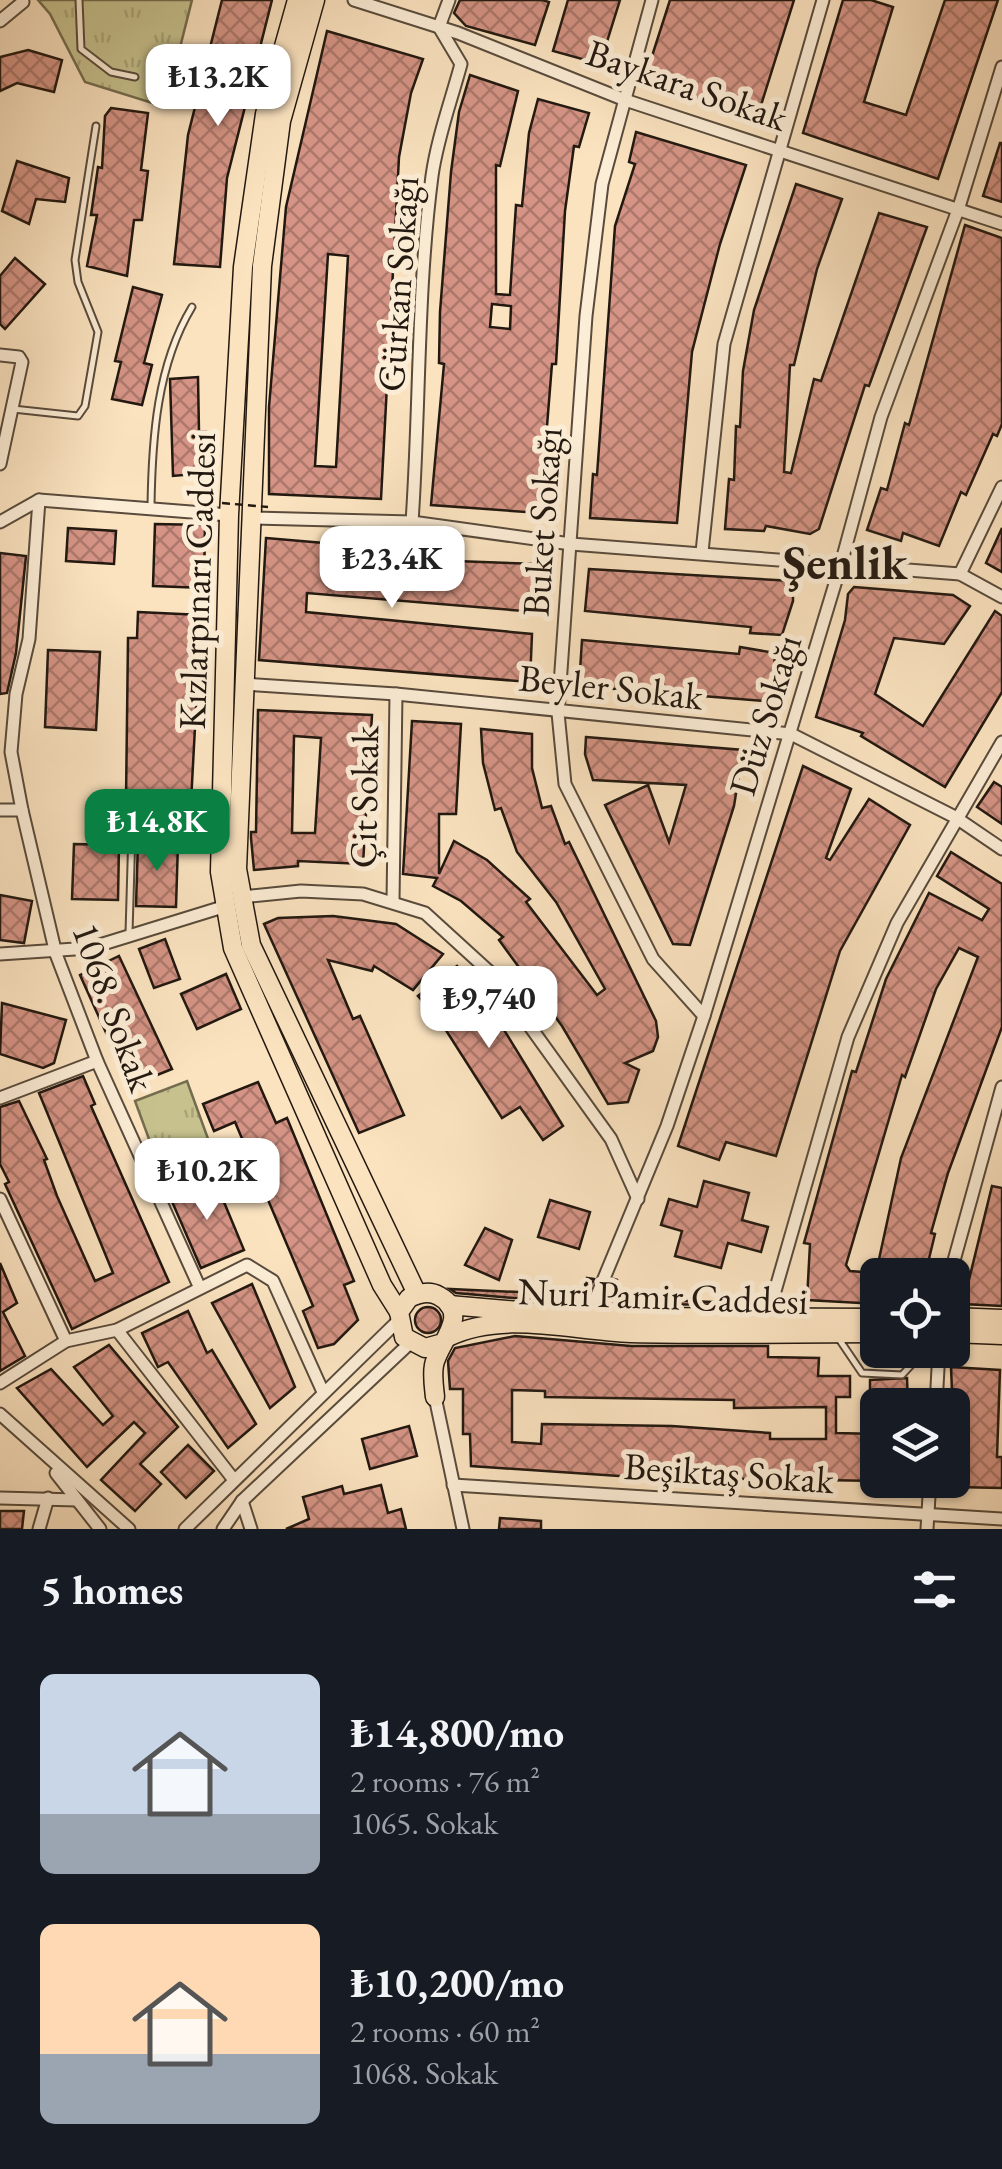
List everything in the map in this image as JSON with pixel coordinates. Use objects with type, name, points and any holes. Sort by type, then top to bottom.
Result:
[{"type":"main road","name":"Kızlarpınarı Caddesi","points":[[297,0],[265,114],[242,267],[226,509],[220,872],[251,946],[417,1294]]},
{"type":"main road","name":"Kızlarpınarı Caddesi","points":[[315,0],[281,122],[262,266],[260,513],[244,684],[233,948],[399,1317]]},
{"type":"main road","points":[[432,1293],[449,1305],[454,1322],[433,1367],[435,1397],[399,1317],[417,1294],[432,1293]]},
{"type":"main road","name":"Nuri Pamir Caddesi","points":[[449,1305],[588,1317],[860,1318]]},
{"type":"main road","points":[[970,1318],[1002,1319]]},
{"type":"main road","name":"Nuri Pamir Caddesi","points":[[446,1340],[467,1328],[500,1323],[628,1333],[860,1333]]},
{"type":"main road","points":[[970,1334],[1002,1335]]},
{"type":"main road","points":[[412,1343],[426,1348],[446,1340]]},
{"type":"street","name":"Baykara Sokak","points":[[354,0],[439,27],[624,100],[1002,224]]},
{"type":"street","points":[[439,27],[449,0]]},
{"type":"street","name":"Buket Sokağı","points":[[652,0],[602,184],[586,316],[558,713],[566,784],[653,959],[704,1016]]},
{"type":"street","points":[[702,552],[724,344],[822,0]]},
{"type":"street","points":[[0,21],[24,1]]},
{"type":"street","name":"Gürkan Sokağı","points":[[412,522],[421,396],[422,279],[432,172],[460,64],[439,27]]},
{"type":"street","name":"Düz Sokağı","points":[[588,1317],[638,1198],[704,1016],[842,564],[881,417],[958,207],[1002,67]]},
{"type":"street","points":[[0,355],[18,357],[22,362],[0,464]]},
{"type":"street","points":[[960,574],[1002,487]]},
{"type":"street","points":[[0,522],[40,500],[151,509],[226,509]]},
{"type":"street","name":"1068. Sokak","points":[[40,500],[29,639],[16,694],[11,752],[22,810],[56,954],[98,1060],[199,1286]]},
{"type":"street","points":[[260,513],[412,522],[571,544],[960,574],[1002,597]]},
{"type":"street","name":"Beyler Sokak","points":[[244,684],[396,694],[791,734],[955,817],[1002,849]]},
{"type":"street","name":"Çit Sokak","points":[[393,901],[396,694]]},
{"type":"street","points":[[767,1319],[848,1037],[897,923],[955,817],[1002,742]]},
{"type":"street","points":[[0,810],[22,810]]},
{"type":"street","points":[[0,954],[56,954],[129,936],[234,901],[301,891],[363,894],[393,901],[424,913],[492,975],[611,1139],[638,1198]]},
{"type":"street","points":[[0,1098],[98,1060]]},
{"type":"street","points":[[955,1258],[998,1116],[1002,1087]]},
{"type":"street","points":[[0,1199],[4,1216],[66,1341]]},
{"type":"street","points":[[0,1383],[66,1341],[117,1330],[247,1265],[273,1280],[323,1392]]},
{"type":"street","points":[[185,1529],[399,1317]]},
{"type":"street","points":[[117,1330],[234,1480]]},
{"type":"street","points":[[223,1529],[242,1501],[412,1343]]},
{"type":"street","points":[[435,1397],[463,1529]]},
{"type":"street","points":[[0,1414],[129,1529]]},
{"type":"street","points":[[42,1454],[100,1529]]},
{"type":"street","name":"Beşiktaş Sokak","points":[[452,1485],[927,1523],[1002,1519]]},
{"type":"street","points":[[0,1498],[77,1500]]},
{"type":"street","points":[[39,1529],[48,1498]]},
{"type":"street","points":[[927,1523],[929,1498]]},
{"type":"street","points":[[242,1501],[252,1529]]},
{"type":"lane","points":[[79,0],[80,49],[111,72],[135,77]]},
{"type":"lane","points":[[13,409],[78,416],[85,406],[98,332],[78,282],[75,260],[96,126]]},
{"type":"lane","points":[[151,509],[160,379],[177,332],[192,307]]},
{"type":"lane","points":[[129,936],[132,830]]},
{"type":"lane","points":[[833,1333],[862,1373],[902,1375],[908,1368]]},
{"type":"path","points":[[226,509],[260,513]]},
{"type":"green space","points":[[38,0],[192,0],[165,107],[85,82],[50,14]]},
{"type":"green space","points":[[187,1081],[219,1169],[167,1188],[135,1101]]},
{"type":"building","points":[[222,0],[272,0],[227,178],[220,267],[174,264],[188,135]]},
{"type":"building","points":[[460,0],[549,2],[535,45],[466,26],[454,13]]},
{"type":"building","points":[[568,0],[620,0],[600,64],[553,51]]},
{"type":"building","points":[[670,0],[794,0],[757,118],[644,81]]},
{"type":"building","points":[[843,0],[871,0],[893,7],[864,102],[906,115],[945,0],[998,0],[938,179],[803,133]]},
{"type":"building","points":[[327,31],[423,59],[411,93],[399,157],[381,499],[269,494],[269,407],[286,207]],"holes":[[[328,254],[348,256],[336,467],[315,466]]]},
{"type":"building","points":[[28,50],[62,60],[54,92],[17,83],[0,91],[0,57]]},
{"type":"building","points":[[470,75],[518,91],[500,166],[496,165],[496,294],[510,295],[516,205],[522,206],[529,133],[538,99],[589,113],[579,147],[574,146],[565,211],[556,364],[552,364],[540,513],[431,505],[444,364],[439,363],[440,312],[459,112]],"holes":[[[492,304],[511,306],[510,329],[490,327]]]},
{"type":"building","points":[[111,108],[148,113],[141,170],[148,171],[142,220],[134,220],[127,276],[87,266],[97,215],[91,215],[98,167],[102,168],[105,116]]},
{"type":"building","points":[[636,132],[746,165],[720,244],[692,352],[677,523],[590,518],[593,474],[597,475],[615,226],[635,164],[629,162]]},
{"type":"building","points":[[1002,143],[1002,202],[983,196]]},
{"type":"building","points":[[17,161],[69,178],[65,202],[36,199],[29,224],[2,211]]},
{"type":"building","points":[[796,184],[842,199],[817,269],[794,365],[790,365],[784,472],[791,473],[814,379],[821,381],[879,213],[927,227],[869,386],[865,385],[819,529],[810,534],[766,526],[764,531],[725,529],[754,310]]},
{"type":"building","points":[[965,225],[1002,238],[1002,424],[997,436],[993,434],[966,495],[961,492],[939,546],[903,533],[901,541],[867,530],[881,488],[887,490],[905,423],[909,425]]},
{"type":"building","points":[[15,258],[45,284],[5,329],[0,324],[0,276]]},
{"type":"building","points":[[133,287],[162,295],[144,363],[152,365],[142,405],[112,399],[121,362],[115,361]]},
{"type":"building","points":[[198,377],[199,432],[206,432],[205,473],[173,476],[170,379]]},
{"type":"building","points":[[155,524],[205,525],[204,588],[153,586]]},
{"type":"building","points":[[68,528],[116,531],[114,564],[66,561]]},
{"type":"building","points":[[1002,528],[1002,572],[986,563]]},
{"type":"building","points":[[266,538],[405,550],[404,555],[455,561],[539,564],[536,612],[307,593],[306,612],[532,634],[530,682],[259,660]]},
{"type":"building","points":[[0,553],[26,556],[16,653],[7,693],[0,694]]},
{"type":"building","points":[[589,569],[793,581],[793,601],[782,635],[750,633],[751,627],[585,611]]},
{"type":"building","points":[[854,587],[953,595],[970,606],[944,644],[894,638],[875,694],[923,726],[995,611],[1002,616],[1002,692],[945,787],[861,736],[863,733],[816,717],[845,620],[848,594]]},
{"type":"building","points":[[138,612],[201,615],[190,821],[120,819],[120,799],[126,799],[128,638],[137,638]]},
{"type":"building","points":[[582,640],[739,654],[740,647],[775,653],[774,669],[765,701],[579,686]]},
{"type":"building","points":[[48,650],[100,652],[96,730],[45,727]]},
{"type":"building","points":[[258,710],[372,715],[363,864],[298,861],[298,866],[254,870],[251,832],[256,832]],"holes":[[[294,736],[321,738],[315,833],[292,833]]]},
{"type":"building","points":[[412,721],[461,724],[456,814],[439,814],[439,874],[454,841],[487,860],[530,899],[526,902],[597,995],[605,989],[556,902],[517,852],[501,808],[495,810],[483,763],[481,729],[532,734],[532,768],[542,808],[551,806],[565,844],[569,842],[656,1021],[658,1037],[653,1051],[625,1063],[639,1070],[628,1102],[608,1104],[562,1026],[499,940],[503,937],[461,901],[433,886],[437,878],[403,874]]},
{"type":"building","points":[[586,737],[743,750],[734,806],[690,945],[673,944],[605,805],[648,785],[669,842],[686,785],[593,780],[585,754]]},
{"type":"building","points":[[803,766],[851,789],[826,858],[830,860],[869,799],[910,825],[840,951],[776,1156],[726,1142],[719,1160],[678,1146]]},
{"type":"building","points":[[994,782],[1002,787],[1002,824],[977,807]]},
{"type":"building","points":[[138,841],[178,843],[176,907],[136,906]]},
{"type":"building","points":[[74,844],[119,845],[118,900],[72,899]]},
{"type":"building","points":[[951,852],[1002,884],[1002,1027],[948,1173],[931,1233],[935,1234],[929,1258],[879,1258],[901,1158],[978,957],[959,948],[936,989],[905,1077],[902,1075],[846,1265],[850,1271],[860,1272],[860,1303],[807,1300],[810,1244],[804,1243],[852,1071],[856,1072],[886,979],[929,893],[982,920],[989,909],[937,876]]},
{"type":"building","points":[[0,895],[32,901],[24,943],[0,940]]},
{"type":"building","points":[[333,916],[396,924],[443,954],[413,990],[374,966],[372,971],[328,960],[353,1019],[360,1016],[404,1115],[359,1133],[264,924],[278,918]]},
{"type":"building","points":[[165,939],[180,979],[154,988],[139,949]]},
{"type":"building","points":[[119,956],[172,1069],[130,1086],[80,975]]},
{"type":"building","points":[[457,966],[490,1007],[563,1126],[543,1140],[520,1107],[502,1118],[442,1024],[418,996]]},
{"type":"building","points":[[226,974],[241,1009],[197,1029],[181,994]]},
{"type":"building","points":[[2,1003],[66,1020],[54,1063],[43,1068],[0,1054]]},
{"type":"building","points":[[83,1076],[95,1104],[91,1106],[169,1282],[72,1329],[5,1184],[9,1182],[0,1164],[0,1107],[19,1101],[47,1159],[44,1160],[57,1196],[95,1281],[113,1273],[39,1093]]},
{"type":"building","points":[[258,1082],[276,1123],[287,1118],[354,1281],[344,1285],[358,1320],[334,1344],[318,1348],[303,1311],[313,1306],[235,1122],[214,1131],[203,1104]]},
{"type":"building","points":[[214,1178],[244,1250],[201,1268],[170,1197]]},
{"type":"building","points":[[704,1181],[749,1193],[742,1220],[768,1227],[761,1252],[728,1243],[721,1268],[675,1256],[682,1231],[661,1225],[669,1199],[697,1207]]},
{"type":"building","points":[[992,1186],[1002,1188],[1002,1306],[970,1304],[970,1276]]},
{"type":"building","points":[[550,1200],[590,1212],[579,1249],[538,1237]]},
{"type":"building","points":[[485,1228],[512,1240],[499,1280],[465,1265]]},
{"type":"building","points":[[0,1263],[17,1303],[3,1312],[25,1356],[0,1371]]},
{"type":"building","points":[[587,1278],[594,1279],[583,1304],[456,1293],[450,1289],[586,1295]]},
{"type":"building","points":[[614,1279],[616,1298],[761,1304],[603,1305]]},
{"type":"building","points":[[252,1284],[295,1387],[270,1408],[212,1303]]},
{"type":"building","points":[[428,1307],[437,1311],[441,1320],[437,1329],[428,1333],[419,1329],[415,1320],[419,1311]]},
{"type":"building","points":[[188,1311],[207,1353],[212,1350],[256,1424],[228,1448],[168,1362],[158,1367],[142,1333]]},
{"type":"building","points":[[515,1336],[631,1346],[768,1346],[768,1357],[819,1358],[818,1376],[850,1376],[850,1397],[836,1397],[836,1433],[860,1434],[860,1481],[634,1477],[471,1466],[470,1434],[463,1434],[463,1389],[450,1389],[448,1361],[455,1348]],"holes":[[[512,1390],[545,1391],[545,1397],[734,1400],[734,1408],[826,1407],[826,1439],[770,1439],[770,1433],[672,1426],[542,1424],[541,1444],[512,1442]]]},
{"type":"building","points":[[109,1345],[178,1427],[140,1464],[161,1484],[135,1511],[101,1480],[145,1433],[134,1422],[87,1467],[17,1388],[51,1369],[103,1425],[113,1416],[74,1367]]},
{"type":"building","points":[[951,1368],[1000,1370],[997,1457],[1002,1457],[1002,1488],[970,1487],[970,1388],[952,1388]]},
{"type":"building","points":[[907,1378],[907,1388],[870,1388],[870,1380]]},
{"type":"building","points":[[409,1426],[417,1456],[370,1469],[362,1439]]},
{"type":"building","points":[[188,1445],[214,1471],[186,1498],[161,1472]]},
{"type":"building","points":[[381,1485],[388,1513],[401,1509],[406,1529],[286,1529],[309,1519],[303,1497],[342,1486],[344,1494]]},
{"type":"building","points":[[0,1511],[24,1511],[22,1529],[0,1529]]},
{"type":"building","points":[[500,1518],[541,1521],[541,1529],[499,1529]]},
{"type":"district","name":"Şenlik","points":[[845,562]]}]
